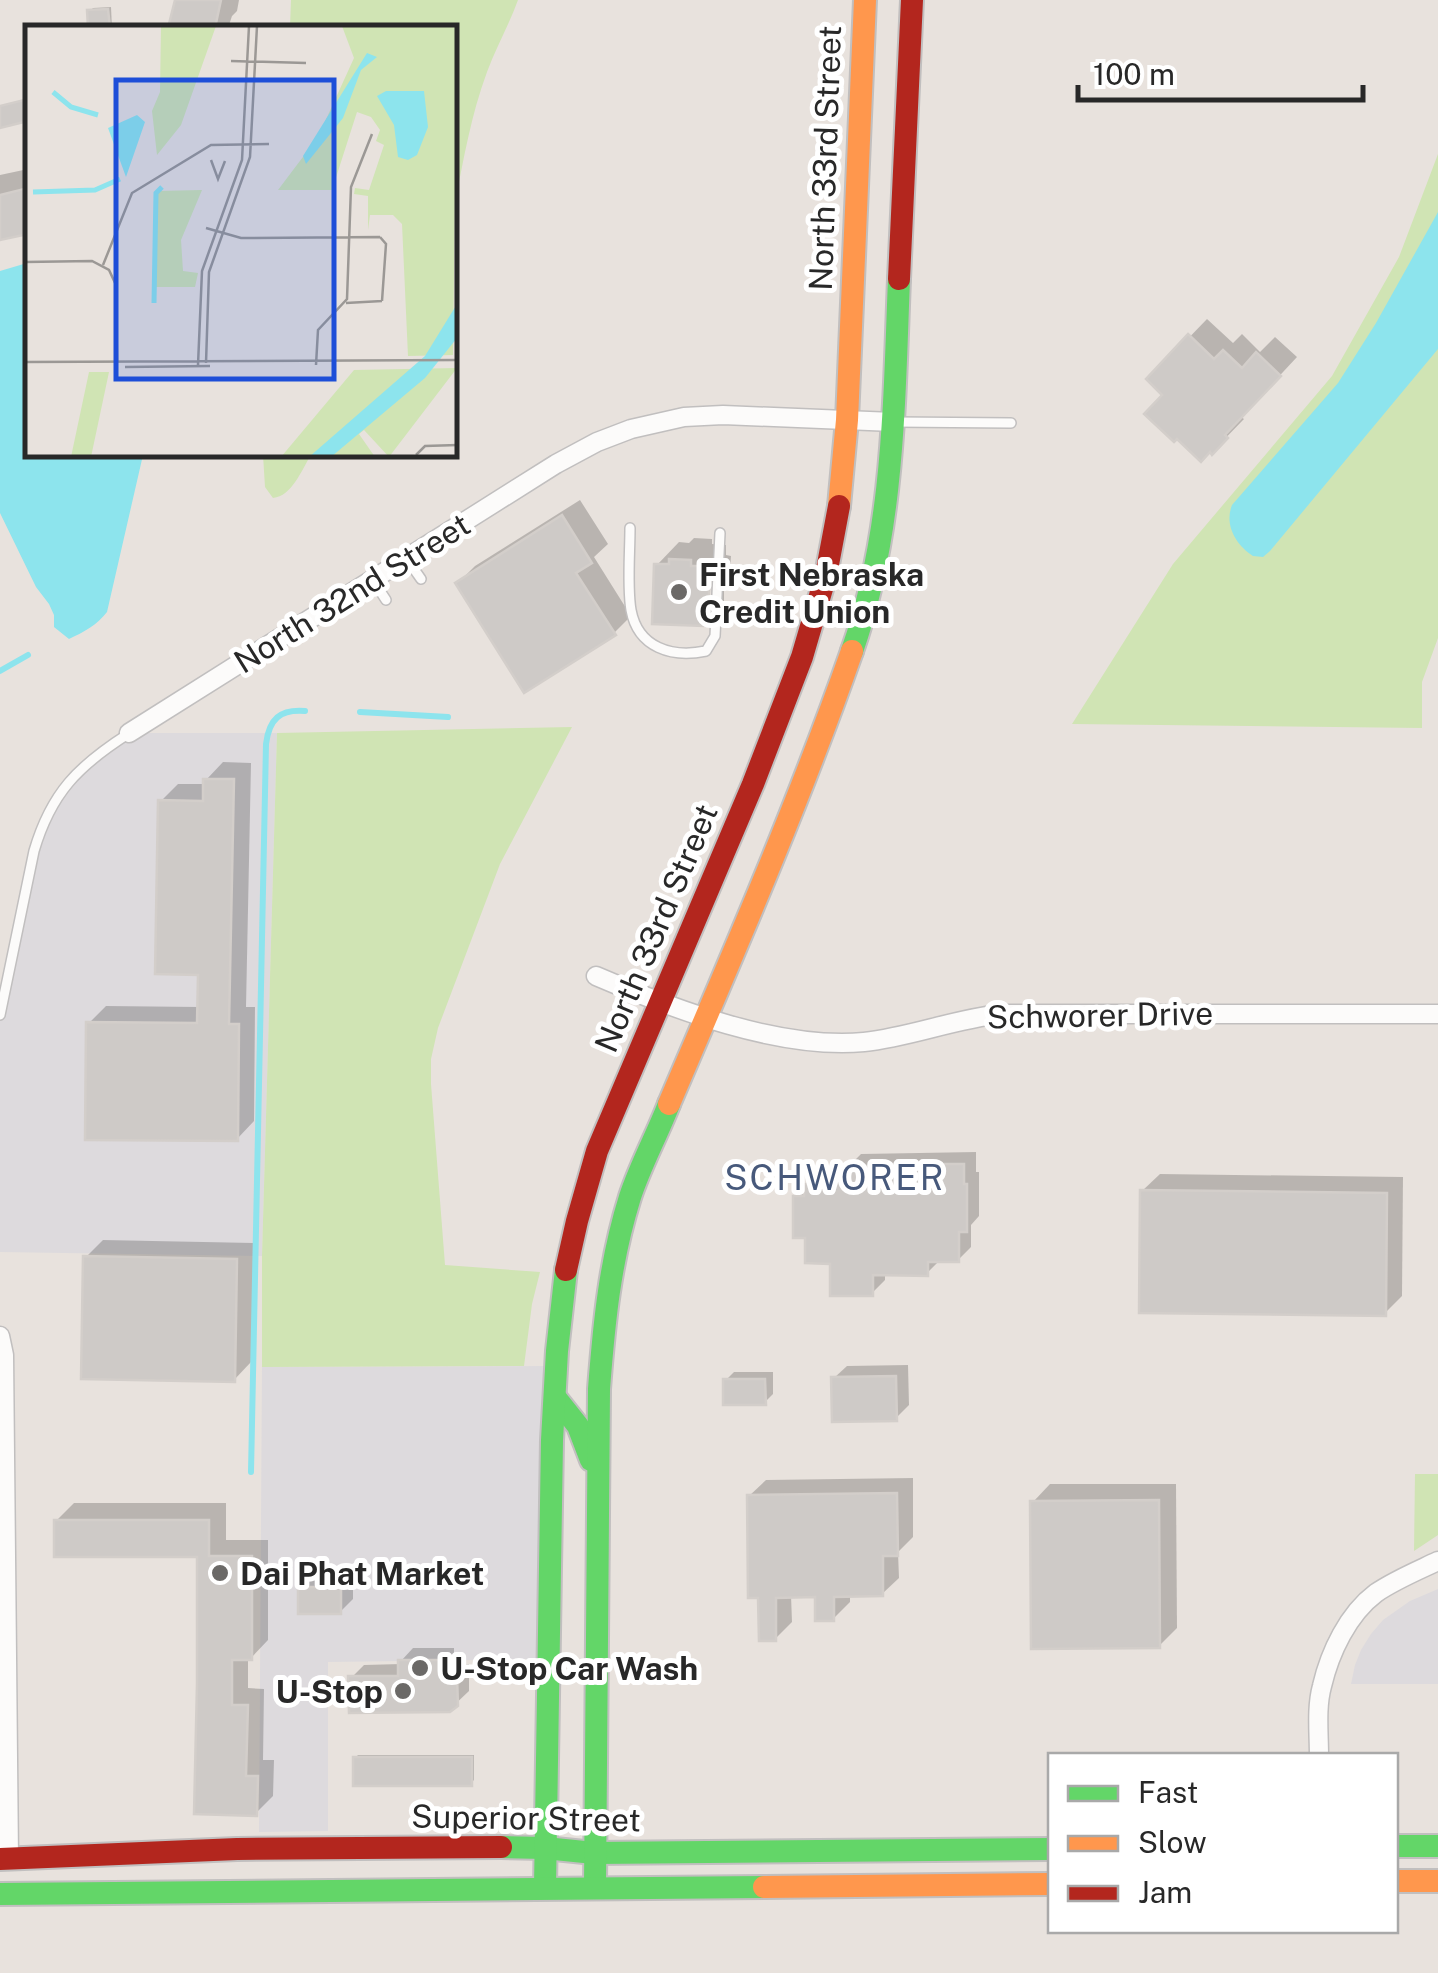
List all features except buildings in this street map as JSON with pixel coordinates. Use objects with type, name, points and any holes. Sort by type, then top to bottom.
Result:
[{"type":"main road","name":"North 33rd Street","points":[[545,1888],[547,1631],[563,1291],[582,1199],[597,1151],[753,784],[802,656],[826,575],[842,488],[847,420],[864,0]]},
{"type":"main road","points":[[595,1887],[601,1346],[612,1268],[631,1195],[803,783],[860,628],[881,536],[893,422],[912,0]]},
{"type":"main road","points":[[555,1398],[578,1423],[587,1440],[598,1494]]},
{"type":"main road","points":[[1398,1846],[1438,1846]]},
{"type":"main road","name":"Superior Street","points":[[3,1864],[237,1849],[545,1848],[594,1853],[1048,1850]]},
{"type":"main road","points":[[1398,1882],[1438,1881]]},
{"type":"main road","name":"Superior Street","points":[[0,1894],[1048,1884]]},
{"type":"street","name":"North 32nd Street","points":[[130,733],[556,464],[598,442],[631,429],[684,417],[893,422]]},
{"type":"street","name":"Schworer Drive","points":[[596,976],[706,1016],[791,1038],[848,1043],[891,1038],[958,1020],[1000,1014],[1438,1014]]},
{"type":"street","points":[[0,1336],[4,1355],[3,1864]]},
{"type":"street","points":[[1320,1753],[1321,1687],[1349,1622],[1372,1596],[1438,1561]]},
{"type":"lane","points":[[893,422],[1011,423]]},
{"type":"lane","points":[[630,528],[631,611],[640,631],[653,646],[674,654],[706,651],[715,636],[720,533]]},
{"type":"lane","points":[[407,559],[421,579]]},
{"type":"lane","points":[[372,580],[386,600]]},
{"type":"lane","name":"North 32nd Street","points":[[0,1015],[41,826],[76,772],[130,733]]},
{"type":"shaded area","points":[[129,733],[277,733],[262,1256],[0,1252],[0,1015],[34,851],[67,783]]},
{"type":"shaded area","points":[[546,1366],[540,1659],[328,1662],[328,1831],[259,1832],[262,1367]]},
{"type":"shaded area","points":[[1438,1589],[1438,1684],[1351,1684],[1361,1650],[1383,1620],[1410,1601]]},
{"type":"green space","points":[[291,0],[518,0],[481,88],[458,187],[458,25],[290,25]]},
{"type":"green space","points":[[1438,154],[1438,638],[1422,682],[1422,728],[1072,724],[1173,564],[1332,376],[1399,257]]},
{"type":"green space","points":[[263,458],[309,458],[286,493],[273,498],[265,487]]},
{"type":"green space","points":[[572,727],[500,864],[438,1028],[431,1059],[445,1265],[540,1272],[524,1366],[262,1367],[277,733]]},
{"type":"green space","points":[[1415,1474],[1438,1474],[1438,1535],[1414,1551]]},
{"type":"water","points":[[1438,212],[1438,349],[1270,551],[1263,557],[1253,556],[1233,534],[1232,505],[1338,383]]},
{"type":"water","points":[[25,264],[25,458],[142,458],[107,612],[90,628],[69,639],[54,627],[49,604],[36,587],[0,513],[0,271]]},
{"type":"waterway","points":[[0,671],[28,655]]},
{"type":"waterway","points":[[251,1472],[266,744],[277,717],[305,711]]},
{"type":"waterway","points":[[360,712],[448,717]]},
{"type":"traffic: fast","points":[[852,651],[866,606],[884,514],[899,279]]},
{"type":"traffic: fast","points":[[595,1887],[599,1389],[603,1340],[623,1221],[669,1104]]},
{"type":"traffic: fast","points":[[545,1888],[552,1440],[566,1270]]},
{"type":"traffic: fast","points":[[555,1397],[578,1426],[591,1460]]},
{"type":"traffic: fast","points":[[1398,1846],[1438,1846]]},
{"type":"traffic: fast","points":[[501,1847],[594,1853],[1048,1849]]},
{"type":"traffic: fast","points":[[0,1894],[764,1887]]},
{"type":"traffic: slow","points":[[839,506],[847,420],[865,0]]},
{"type":"traffic: slow","points":[[669,1104],[787,822],[852,651]]},
{"type":"traffic: slow","points":[[1398,1881],[1438,1881]]},
{"type":"traffic: slow","points":[[764,1887],[1048,1884]]},
{"type":"traffic: jam","points":[[899,279],[912,0]]},
{"type":"traffic: jam","points":[[566,1270],[597,1151],[753,784],[802,657],[826,575],[839,506]]},
{"type":"traffic: jam","points":[[0,1859],[237,1849],[501,1847]]},
{"type":"place","name":"First Nebraska Credit Union","points":[[679,592]]},
{"type":"place","name":"Dai Phat Market","points":[[220,1573]]},
{"type":"place","name":"U-Stop Car Wash","points":[[420,1668]]},
{"type":"place","name":"U-Stop","points":[[403,1691]]},
{"type":"district","name":"SCHWORER","points":[[835,1177]]}]
